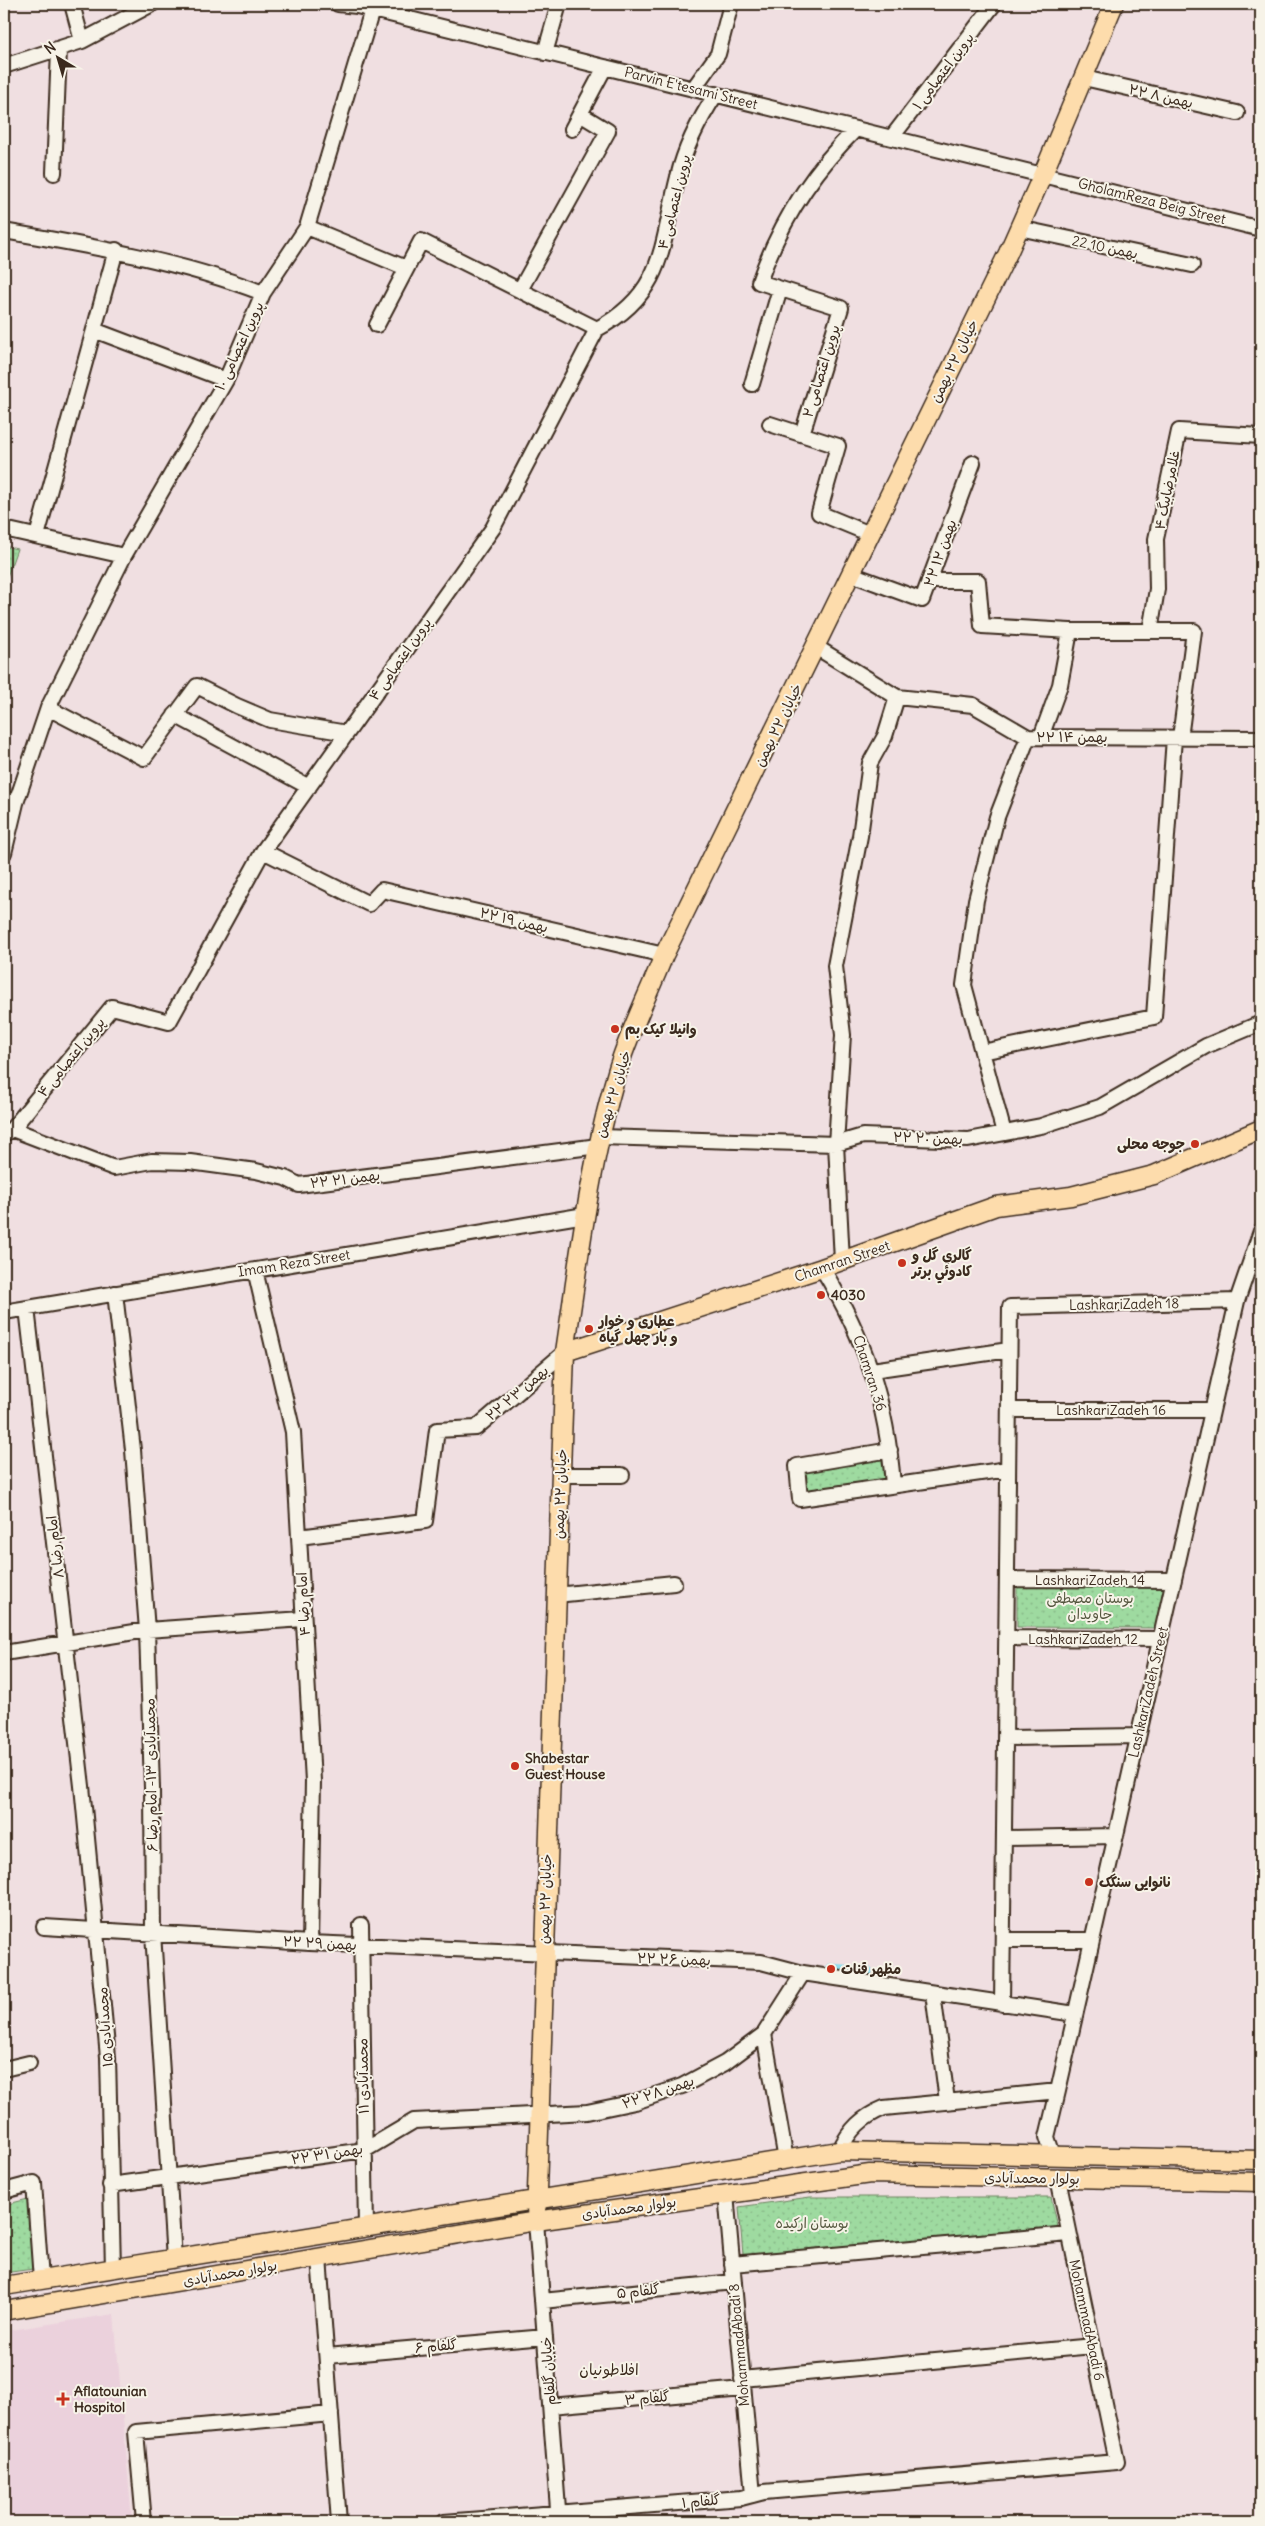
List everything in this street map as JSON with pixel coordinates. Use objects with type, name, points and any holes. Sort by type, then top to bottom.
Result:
[{"type":"main road","name":"خیابان ۲۲ بهمن","points":[[536,2221],[538,2114],[565,1352],[585,1215],[599,1142],[618,1070],[664,955],[1019,228],[1114,4]]},
{"type":"main road","name":"Chamran Street","points":[[565,1352],[822,1268],[996,1206],[1071,1196],[1154,1175],[1261,1129]]},
{"type":"main road","name":"بولوار محمدآبادی","points":[[4,2286],[839,2151],[1261,2160]]},
{"type":"main road","points":[[1053,2155],[1058,2178]]},
{"type":"main road","name":"بولوار محمدآبادی","points":[[5,2311],[536,2221],[870,2174],[1261,2182]]},
{"type":"main road","points":[[4,2286],[5,2311]]},
{"type":"street","points":[[72,4],[82,41]]},
{"type":"street","points":[[4,66],[59,50],[82,41],[152,4]]},
{"type":"street","name":"Parvin E'tesami Street","points":[[338,4],[357,5],[1043,174]]},
{"type":"street","points":[[545,52],[559,4]]},
{"type":"street","points":[[693,89],[718,54],[731,4]]},
{"type":"street","name":"پروین اعتصامی ۱","points":[[892,138],[994,4]]},
{"type":"street","name":"پروین اعتصامی ۱۰","points":[[4,854],[10,801],[48,708],[124,556],[226,380],[263,293],[307,227],[372,10]]},
{"type":"street","points":[[54,173],[59,50]]},
{"type":"street","points":[[572,129],[605,67]]},
{"type":"street","name":"۲۲ بهمن ۸","points":[[1084,78],[1238,113]]},
{"type":"street","name":"پروین اعتصامی ۴","points":[[8,1131],[112,1007],[169,1022],[263,851],[493,528],[597,329],[618,318],[637,298],[652,276],[663,251],[678,177],[688,144],[716,94]]},
{"type":"street","points":[[520,290],[608,130],[580,114]]},
{"type":"street","name":"پروین اعتصامی ۲","points":[[802,434],[841,308],[759,282],[780,229],[814,175],[856,129]]},
{"type":"street","name":"GholamReza Beig Street","points":[[1043,174],[1261,229]]},
{"type":"street","points":[[307,227],[406,268]]},
{"type":"street","name":"22 بهمن 10","points":[[1019,228],[1192,266]]},
{"type":"street","points":[[4,230],[116,250],[233,282],[263,293]]},
{"type":"street","points":[[377,325],[421,241],[597,329]]},
{"type":"street","points":[[37,536],[116,250]]},
{"type":"street","points":[[752,384],[780,289]]},
{"type":"street","points":[[94,330],[226,380]]},
{"type":"street","points":[[770,424],[838,446],[819,513],[870,534]]},
{"type":"street","name":"غلامرضابیگ ۴","points":[[1150,631],[1157,589],[1156,540],[1178,431],[1261,436]]},
{"type":"street","name":"۲۲ بهمن ۱۲","points":[[851,574],[922,600],[973,463]]},
{"type":"street","points":[[4,529],[124,556]]},
{"type":"street","points":[[929,581],[978,581],[982,626],[1070,631],[1194,631],[1177,738],[1154,1017],[982,1052]]},
{"type":"street","points":[[1004,1133],[964,985],[974,909],[997,817],[1060,685],[1070,631]]},
{"type":"street","name":"۲۲ بهمن ۱۴","points":[[816,647],[897,697],[973,705],[1035,737],[1261,738]]},
{"type":"street","points":[[48,708],[144,758],[196,686],[270,720],[347,733]]},
{"type":"street","points":[[842,1261],[836,1144],[842,1035],[835,966],[860,836],[870,763],[885,736],[897,697]]},
{"type":"street","points":[[175,715],[309,787]]},
{"type":"street","name":"۲۲ بهمن ۱۹","points":[[263,851],[369,904],[382,890],[664,955]]},
{"type":"street","name":"۲۲ بهمن ۲۰","points":[[599,1142],[836,1144],[863,1136],[968,1140],[1041,1126],[1100,1107],[1206,1046],[1261,1023]]},
{"type":"street","name":"۲۲ بهمن ۲۱","points":[[8,1131],[114,1168],[152,1161],[190,1162],[256,1171],[285,1178],[300,1185],[599,1142]]},
{"type":"street","name":"Imam Reza Street","points":[[4,1312],[585,1215]]},
{"type":"street","name":"LashkariZadeh Street","points":[[1053,2155],[1047,2137],[1237,1302],[1261,1231]]},
{"type":"street","name":"Chamran 36","points":[[822,1268],[842,1300],[872,1370],[890,1450],[893,1485]]},
{"type":"street","name":"امام رضا ۴","points":[[256,1270],[293,1432],[313,1780],[310,1943]]},
{"type":"street","name":"محمدآبادی ۱۳- امام رضا ۶","points":[[115,1293],[133,1450],[147,1630],[154,1933],[174,2259]]},
{"type":"street","name":"LashkariZadeh 18","points":[[1009,1350],[1010,1307],[1237,1302]]},
{"type":"street","name":"امام رضا ۸","points":[[28,1308],[82,1786]]},
{"type":"street","points":[[872,1370],[1009,1350],[1002,2004]]},
{"type":"street","name":"۲۲ بهمن ۲۳","points":[[299,1537],[425,1521],[437,1430],[476,1428],[565,1352]]},
{"type":"street","name":"LashkariZadeh 16","points":[[1009,1410],[1212,1410]]},
{"type":"street","points":[[890,1450],[797,1466],[800,1498],[1008,1469]]},
{"type":"street","points":[[560,1475],[622,1475]]},
{"type":"street","name":"LashkariZadeh 14","points":[[1007,1579],[1174,1580]]},
{"type":"street","points":[[556,1595],[674,1583]]},
{"type":"street","points":[[4,1653],[147,1630],[304,1619]]},
{"type":"street","name":"LashkariZadeh 12","points":[[1006,1638],[1160,1639]]},
{"type":"street","points":[[1005,1738],[1138,1736]]},
{"type":"street","name":"محمدآبادی ۱۵","points":[[82,1786],[108,2057],[113,2268]]},
{"type":"street","points":[[1004,1838],[1116,1836]]},
{"type":"street","name":"محمدآبادی ۱۱","points":[[361,1925],[366,2228]]},
{"type":"street","name":"۲۲ بهمن ۲۹","points":[[44,1927],[310,1943],[544,1953]]},
{"type":"street","points":[[1002,1940],[1092,1940]]},
{"type":"street","name":"۲۲ بهمن ۲۶","points":[[544,1953],[761,1962],[802,1973],[1075,2014]]},
{"type":"street","points":[[786,2160],[764,2034],[802,1973]]},
{"type":"street","points":[[933,1994],[947,2101]]},
{"type":"street","name":"۲۲ بهمن ۲۸","points":[[538,2114],[587,2112],[635,2102],[672,2089],[725,2063],[764,2034]]},
{"type":"street","points":[[4,2069],[29,2063]]},
{"type":"street","points":[[839,2151],[848,2133],[870,2114],[884,2108],[1058,2090]]},
{"type":"street","name":"۲۲ بهمن ۳۱","points":[[110,2185],[364,2150],[414,2121],[538,2114]]},
{"type":"street","name":"MohammadAbadi 6","points":[[1058,2178],[1117,2462]]},
{"type":"street","points":[[4,2191],[34,2183],[41,2280]]},
{"type":"street","name":"MohammadAbadi 8","points":[[726,2194],[753,2495]]},
{"type":"street","name":"خیابان گلفام","points":[[536,2221],[559,2518]]},
{"type":"street","points":[[732,2264],[1069,2234]]},
{"type":"street","points":[[319,2258],[339,2522]]},
{"type":"street","name":"گلفام ۵","points":[[542,2300],[734,2282]]},
{"type":"street","name":"گلفام ۶","points":[[327,2356],[545,2337]]},
{"type":"street","name":"گلفام ۳","points":[[550,2406],[1093,2346]]},
{"type":"street","points":[[144,2522],[136,2432],[331,2414]]},
{"type":"street","name":"گلفام ۱","points":[[444,2522],[559,2518],[753,2495],[1117,2462]]},
{"type":"shaded area","name":"Aflatounian Hospitol","points":[[114,2314],[132,2522],[4,2522],[4,2331]]},
{"type":"green space","points":[[4,546],[17,549],[4,585]]},
{"type":"green space","points":[[882,1457],[886,1481],[804,1494],[801,1471]]},
{"type":"green space","name":"بوستان مصطفی جاویدان","points":[[1017,1585],[1166,1586],[1157,1628],[1017,1627]]},
{"type":"green space","name":"بوستان ارکیده","points":[[810,2197],[1051,2197],[1058,2227],[743,2255],[739,2207]]},
{"type":"green space","points":[[28,2199],[33,2269],[4,2273],[4,2205]]},
{"type":"waterway","points":[[831,1969],[867,1972]]},
{"type":"place","name":"وانیلا کیک بم","points":[[615,1029]]},
{"type":"place","name":"جوجه محلی","points":[[1195,1144]]},
{"type":"place","name":"گالري گل و كادوئي برتر","points":[[902,1263]]},
{"type":"place","name":"4030","points":[[821,1295]]},
{"type":"place","name":"عطاری و خوار و بار چهل گیاه","points":[[589,1329]]},
{"type":"place","name":"Shabestar Guest House","points":[[515,1766]]},
{"type":"place","name":"نانوایی سنگک","points":[[1089,1882]]},
{"type":"place","name":"مظهر قنات","points":[[831,1969]]},
{"type":"place","name":"Aflatounian Hospitol","points":[[63,2399]]},
{"type":"district","name":"افلاطونیان","points":[[609,2370]]}]
